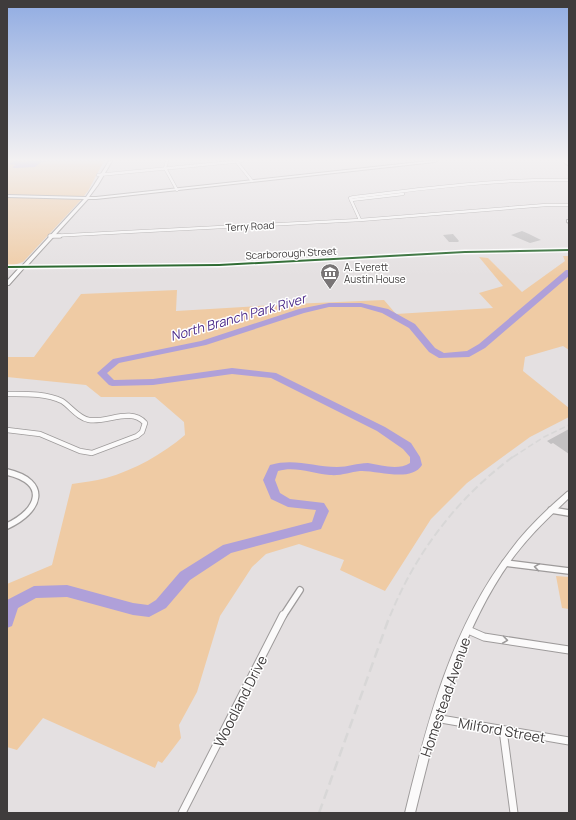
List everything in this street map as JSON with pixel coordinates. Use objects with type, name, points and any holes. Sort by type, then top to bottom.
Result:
[{"type":"main road","points":[[7,284],[86,199]]},
{"type":"main road","name":"Scarborough Street","points":[[7,267],[26,270],[219,267],[422,255],[569,250]]},
{"type":"main road","name":"Scarborough Street","points":[[466,253],[569,253]]},
{"type":"main road","name":"Homestead Avenue","points":[[410,813],[435,718],[451,671],[468,630],[505,563],[536,524],[569,494]]},
{"type":"street","points":[[358,199],[351,200],[360,220]]},
{"type":"street","name":"Terry Road","points":[[50,236],[360,220],[546,205],[569,205]]},
{"type":"street","points":[[7,394],[59,400],[80,417],[89,420],[100,421],[131,415],[138,416],[145,423],[142,432],[137,436],[92,453],[85,453],[58,439],[44,434],[7,430]]},
{"type":"street","points":[[7,472],[26,478],[34,486],[36,494],[30,510],[7,526]]},
{"type":"street","points":[[551,510],[569,513]]},
{"type":"street","points":[[505,563],[569,571]]},
{"type":"street","name":"Woodland Drive","points":[[182,813],[286,610],[300,590]]},
{"type":"street","points":[[468,630],[484,637],[569,650]]},
{"type":"street","name":"Milford Street","points":[[435,718],[569,741]]},
{"type":"street","points":[[504,730],[514,813]]},
{"type":"shaded area","points":[[7,199],[81,199],[23,262],[7,266]]},
{"type":"shaded area","points":[[563,256],[569,256],[569,350],[563,346],[525,357],[523,371],[569,408],[569,417],[530,437],[467,483],[431,519],[385,591],[340,570],[344,560],[299,544],[266,554],[252,567],[220,616],[197,692],[179,725],[181,738],[162,763],[158,761],[155,768],[43,718],[17,750],[7,747],[7,584],[52,565],[72,484],[102,479],[127,471],[158,455],[185,435],[184,422],[155,397],[101,397],[86,385],[7,377],[7,357],[34,357],[81,294],[177,290],[176,311],[384,300],[396,314],[493,308],[479,293],[503,286],[479,257],[488,258],[522,292],[565,261]]},
{"type":"shaded area","points":[[556,576],[569,577],[569,609],[562,608]]},
{"type":"building","points":[[522,231],[541,240],[530,243],[511,235]]},
{"type":"building","points":[[453,234],[459,241],[458,242],[449,242],[443,235]]},
{"type":"building","points":[[569,429],[569,454],[553,443],[551,444],[547,441]]},
{"type":"waterway","name":"North Branch Park River","points":[[7,622],[12,604],[34,592],[67,591],[133,609],[149,611],[161,604],[185,576],[227,549],[317,526],[323,511],[320,506],[288,503],[275,496],[269,480],[274,468],[290,465],[330,471],[341,471],[362,467],[397,471],[410,469],[416,465],[415,457],[407,446],[381,429],[273,375],[232,371],[153,382],[112,383],[102,373],[116,361],[203,343],[302,311],[329,305],[361,305],[385,311],[412,326],[432,350],[442,356],[469,354],[482,346],[569,272]]},
{"type":"railway","points":[[513,457],[544,437],[569,425]]},
{"type":"railway","points":[[390,616],[400,592],[412,570],[441,527],[475,489],[514,456]]},
{"type":"railway","points":[[319,813],[390,615]]},
{"type":"cycle path","points":[[7,267],[219,265],[465,252],[569,250]]},
{"type":"place","name":"A. Everett Austin House","points":[[330,290]]}]
